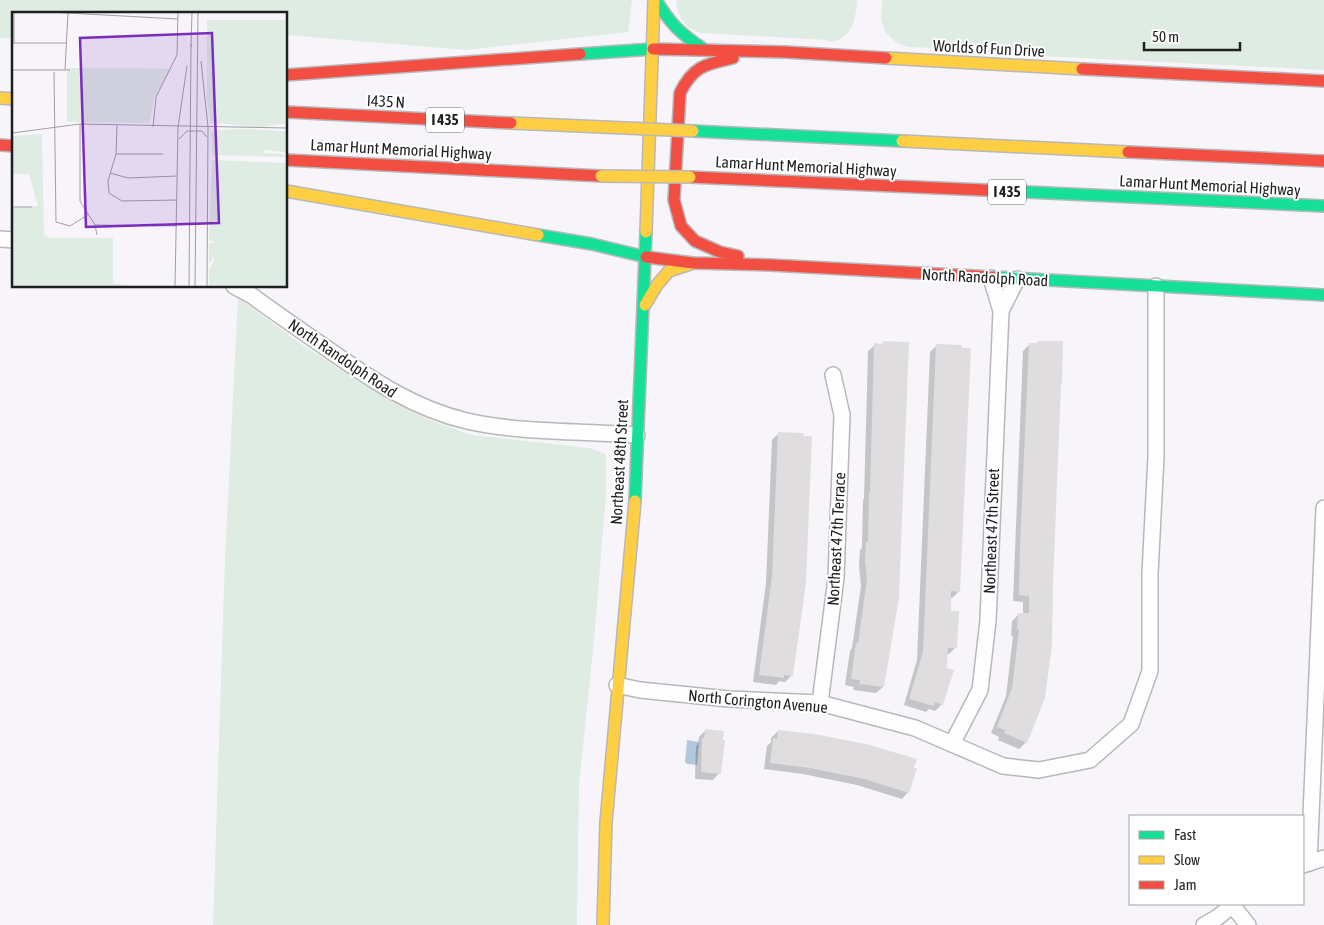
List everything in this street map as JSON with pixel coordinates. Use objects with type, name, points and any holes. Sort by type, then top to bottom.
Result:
[{"type":"main road","name":"Northeast 48th Street","points":[[603,925],[606,822],[636,488],[655,0]]},
{"type":"main road","points":[[655,0],[668,20],[684,36],[705,50]]},
{"type":"main road","name":"Worlds of Fun Drive","points":[[288,76],[653,49],[763,51],[1324,80]]},
{"type":"main road","points":[[763,51],[710,64],[693,71],[686,80],[680,93],[674,200],[681,226],[695,241],[720,252],[770,265]]},
{"type":"main road","name":"I435 N","points":[[288,112],[693,131]]},
{"type":"main road","name":"Lamar Hunt Memorial Highway","points":[[693,131],[1324,161]]},
{"type":"main road","name":"Lamar Hunt Memorial Highway","points":[[288,160],[601,176],[690,177],[1324,206]]},
{"type":"main road","name":"North Randolph Road","points":[[288,191],[592,244],[646,257],[693,263],[770,265],[1324,295]]},
{"type":"main road","points":[[644,306],[657,285],[669,271],[693,263]]},
{"type":"street","name":"Northeast 47th Street","points":[[952,744],[980,690],[988,622],[1001,311],[990,278]]},
{"type":"street","name":"Northeast 47th Street","points":[[1001,311],[1017,279]]},
{"type":"street","name":"North Corington Avenue","points":[[617,685],[640,690],[729,700],[820,704],[915,728],[1002,766],[1039,770],[1090,760],[1131,724],[1150,671],[1150,574],[1156,456],[1156,286]]},
{"type":"street","name":"North Randolph Road","points":[[237,288],[373,381],[402,397],[433,410],[465,420],[496,426],[637,434]]},
{"type":"street","name":"Northeast 47th Terrace","points":[[820,704],[836,578],[842,415],[833,375]]},
{"type":"street","points":[[1324,508],[1306,864],[1324,858]]},
{"type":"street","points":[[1204,925],[1218,917],[1232,905]]},
{"type":"street","points":[[1234,905],[1248,925]]},
{"type":"shaded area","points":[[0,0],[632,0],[628,32],[465,50],[288,35],[288,12],[12,12],[12,39],[0,38]]},
{"type":"shaded area","points":[[676,0],[857,0],[854,21],[848,33],[830,42],[828,40],[701,33],[687,27],[678,13]]},
{"type":"shaded area","points":[[882,0],[1324,0],[1324,70],[1002,54],[964,49],[907,47],[896,42],[886,33],[881,20]]},
{"type":"shaded area","points":[[238,297],[298,342],[361,383],[429,420],[472,435],[590,448],[606,454],[606,494],[594,641],[579,784],[577,925],[213,925],[225,558]]},
{"type":"water","points":[[687,740],[699,742],[697,765],[685,762]]},
{"type":"building","points":[[883,341],[909,342],[899,597],[884,687],[859,684],[860,680],[851,679],[867,579],[865,559],[866,542],[868,542],[874,343],[883,344]]},
{"type":"building","points":[[1038,341],[1063,341],[1062,384],[1052,644],[1045,698],[1027,743],[1004,733],[1005,730],[997,727],[1012,688],[1019,630],[1017,630],[1018,613],[1029,613],[1029,596],[1019,595],[1020,544],[1029,343],[1038,343]]},
{"type":"building","points":[[936,344],[962,345],[962,348],[971,348],[960,592],[951,591],[951,611],[959,611],[957,648],[948,648],[947,668],[954,670],[943,705],[935,702],[934,706],[909,699],[923,652]]},
{"type":"building","points":[[778,432],[804,433],[803,436],[812,436],[806,582],[793,676],[784,675],[784,678],[759,675],[772,576]]},
{"type":"building","points":[[705,729],[724,731],[723,740],[725,740],[721,774],[701,772],[702,738],[704,738]]},
{"type":"building","points":[[778,730],[814,734],[866,744],[917,759],[914,768],[917,768],[909,793],[864,779],[810,768],[770,763],[773,738],[777,739]]},
{"type":"traffic: fast","points":[[656,0],[677,28],[705,50]]},
{"type":"traffic: fast","points":[[580,54],[653,49]]},
{"type":"traffic: fast","points":[[693,131],[902,141]]},
{"type":"traffic: fast","points":[[1006,191],[1324,206]]},
{"type":"traffic: fast","points":[[635,501],[646,232]]},
{"type":"traffic: fast","points":[[538,235],[592,244],[646,257]]},
{"type":"traffic: fast","points":[[993,277],[1324,295]]},
{"type":"traffic: slow","points":[[646,232],[654,0]]},
{"type":"traffic: slow","points":[[886,58],[1082,69]]},
{"type":"traffic: slow","points":[[0,98],[12,99]]},
{"type":"traffic: slow","points":[[511,123],[603,127]]},
{"type":"traffic: slow","points":[[603,127],[693,131]]},
{"type":"traffic: slow","points":[[902,141],[1128,152]]},
{"type":"traffic: slow","points":[[601,176],[690,177]]},
{"type":"traffic: slow","points":[[288,191],[538,235]]},
{"type":"traffic: slow","points":[[645,305],[657,285],[669,271],[693,263]]},
{"type":"traffic: slow","points":[[603,925],[606,822],[635,501]]},
{"type":"traffic: jam","points":[[653,49],[785,52],[886,58]]},
{"type":"traffic: jam","points":[[288,75],[580,54]]},
{"type":"traffic: jam","points":[[733,58],[715,62],[701,68],[690,77],[680,93],[674,200],[681,226],[695,241],[720,252],[738,256]]},
{"type":"traffic: jam","points":[[1082,69],[1324,81]]},
{"type":"traffic: jam","points":[[288,112],[511,123]]},
{"type":"traffic: jam","points":[[0,145],[12,146]]},
{"type":"traffic: jam","points":[[1128,152],[1324,161]]},
{"type":"traffic: jam","points":[[288,160],[601,176]]},
{"type":"traffic: jam","points":[[690,177],[1006,191]]},
{"type":"traffic: jam","points":[[646,257],[693,263],[770,265],[993,277]]}]
